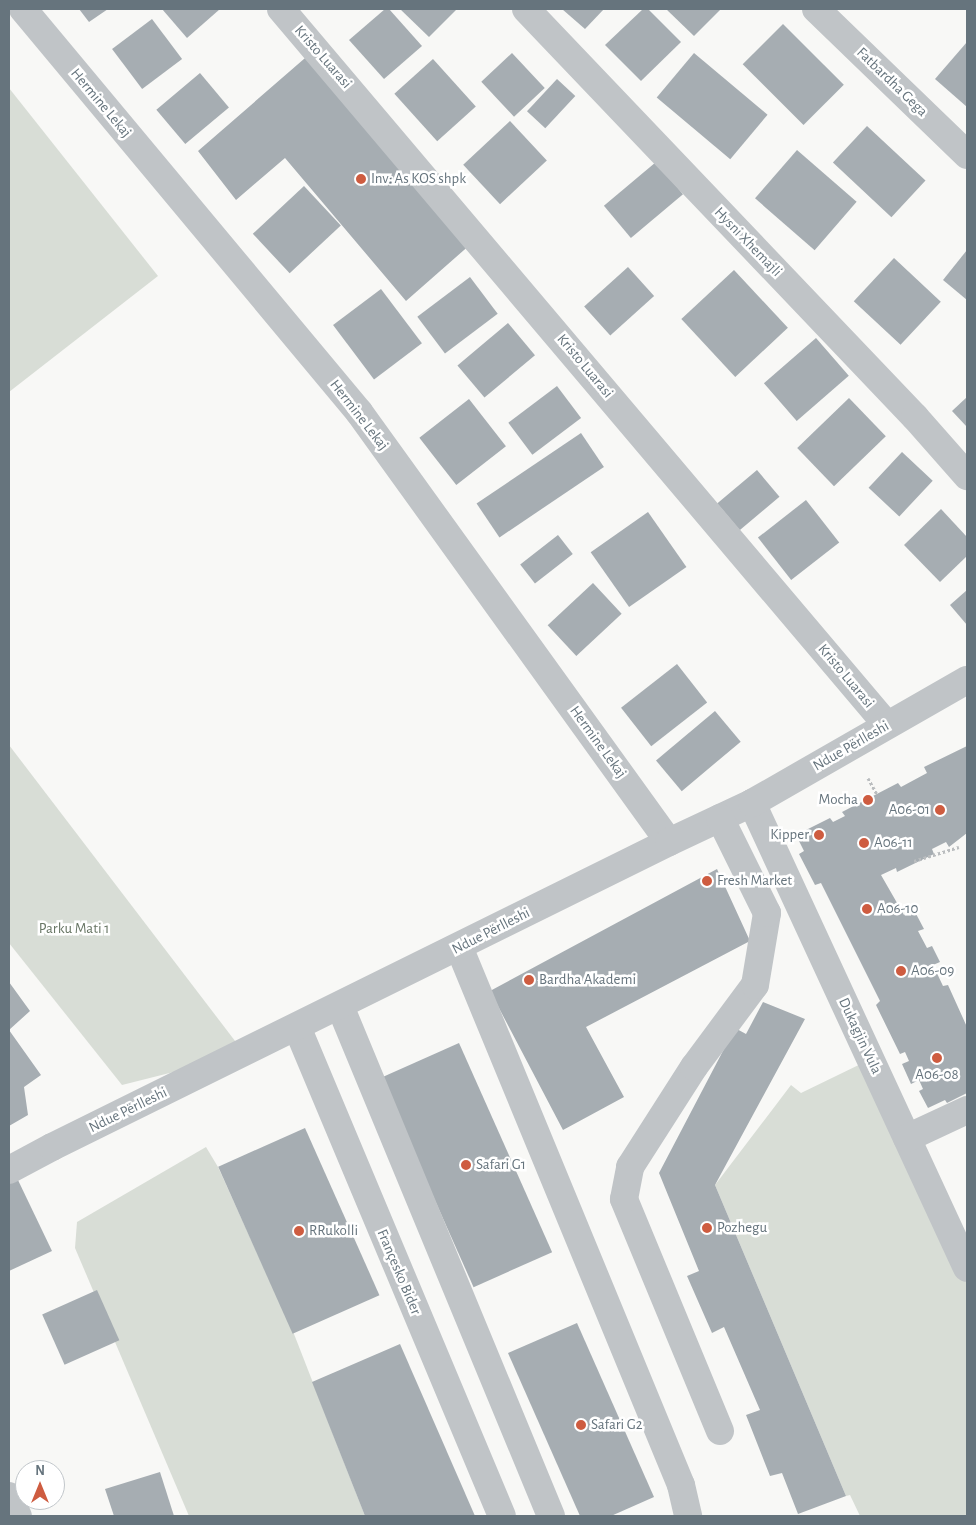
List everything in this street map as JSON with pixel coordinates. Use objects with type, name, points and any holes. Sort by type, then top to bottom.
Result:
[{"type":"street","name":"Hermine Lekaj","points":[[22,9],[360,412],[669,842]]},
{"type":"street","name":"Kristo Luarasi","points":[[282,9],[887,725]]},
{"type":"street","name":"Hysni Xhemajli","points":[[526,9],[915,417],[967,476]]},
{"type":"street","name":"Fatbardha Gega","points":[[816,9],[967,155]]},
{"type":"street","name":"Ndue Përlleshi","points":[[9,1170],[61,1142],[669,842],[752,803],[967,680]]},
{"type":"street","name":"Dukagjin Vula","points":[[752,803],[967,1268]]},
{"type":"street","points":[[720,818],[767,913],[755,985],[694,1067],[630,1167],[624,1200],[720,1430]]},
{"type":"street","points":[[459,947],[681,1485],[688,1516]]},
{"type":"street","points":[[340,1006],[551,1516]]},
{"type":"street","name":"Françesko Bider","points":[[297,1027],[502,1516]]},
{"type":"street","points":[[907,1138],[967,1110]]},
{"type":"street","points":[[9,1496],[18,1516]]},
{"type":"path","points":[[868,778],[877,794]]},
{"type":"path","points":[[914,861],[960,847]]},
{"type":"green space","points":[[9,88],[158,276],[9,392]]},
{"type":"green space","name":"Parku Mati 1","points":[[9,745],[245,1054],[122,1085],[9,943]]},
{"type":"green space","points":[[871,1059],[967,1269],[967,1516],[860,1516],[850,1495],[846,1496],[715,1185],[791,1085],[801,1093]]},
{"type":"green space","points":[[206,1147],[218,1167],[294,1334],[365,1516],[189,1516],[75,1248],[77,1222]]},
{"type":"building","points":[[79,9],[108,9],[89,22]]},
{"type":"building","points":[[162,9],[220,9],[187,38]]},
{"type":"building","points":[[385,9],[389,9],[422,46],[384,79],[349,40]]},
{"type":"building","points":[[400,9],[457,9],[429,37]]},
{"type":"building","points":[[562,9],[604,9],[585,29]]},
{"type":"building","points":[[643,9],[648,9],[681,42],[641,81],[605,45]]},
{"type":"building","points":[[666,9],[721,9],[694,36]]},
{"type":"building","points":[[152,19],[182,59],[142,89],[112,49]]},
{"type":"building","points":[[783,24],[844,85],[804,125],[743,64]]},
{"type":"building","points":[[967,42],[967,107],[935,79]]},
{"type":"building","name":"Inv: As KOS shpk","points":[[312,52],[472,243],[406,301],[285,158],[236,200],[198,151]]},
{"type":"building","points":[[512,53],[545,88],[514,117],[481,82]]},
{"type":"building","points":[[694,53],[768,115],[730,159],[657,97]]},
{"type":"building","points":[[433,59],[476,107],[437,141],[394,94]]},
{"type":"building","points":[[200,73],[229,107],[185,144],[156,110]]},
{"type":"building","points":[[557,79],[575,96],[545,128],[527,111]]},
{"type":"building","points":[[510,121],[547,160],[500,204],[463,165]]},
{"type":"building","points":[[867,126],[926,181],[891,217],[833,163]]},
{"type":"building","points":[[797,150],[857,202],[815,250],[755,198]]},
{"type":"building","points":[[656,162],[683,194],[631,238],[604,206]]},
{"type":"building","points":[[304,186],[341,225],[290,273],[253,234]]},
{"type":"building","points":[[967,250],[967,300],[943,280]]},
{"type":"building","points":[[894,258],[941,302],[901,345],[854,301]]},
{"type":"building","points":[[628,267],[654,296],[610,335],[584,306]]},
{"type":"building","points":[[734,270],[788,328],[735,377],[681,319]]},
{"type":"building","points":[[470,277],[498,314],[445,353],[417,317]]},
{"type":"building","points":[[381,289],[422,343],[374,379],[333,325]]},
{"type":"building","points":[[508,323],[535,355],[484,398],[457,365]]},
{"type":"building","points":[[816,338],[849,376],[797,421],[764,383]]},
{"type":"building","points":[[557,386],[581,418],[532,455],[508,423]]},
{"type":"building","points":[[967,397],[967,427],[952,411]]},
{"type":"building","points":[[849,398],[886,436],[834,486],[797,448]]},
{"type":"building","points":[[469,399],[506,446],[456,485],[419,438]]},
{"type":"building","points":[[581,433],[604,467],[499,537],[477,503]]},
{"type":"building","points":[[902,452],[933,481],[899,516],[869,488]]},
{"type":"building","points":[[757,470],[779,497],[740,530],[717,503]]},
{"type":"building","points":[[806,500],[839,543],[791,580],[758,538]]},
{"type":"building","points":[[941,509],[967,537],[967,556],[940,582],[904,545]]},
{"type":"building","points":[[648,512],[686,567],[629,607],[591,552]]},
{"type":"building","points":[[558,535],[573,554],[535,583],[520,565]]},
{"type":"building","points":[[593,583],[622,614],[576,656],[548,625]]},
{"type":"building","points":[[967,590],[967,625],[950,605]]},
{"type":"building","points":[[677,664],[707,703],[651,746],[621,708]]},
{"type":"building","points":[[715,711],[741,742],[682,791],[656,760]]},
{"type":"building","points":[[967,746],[967,833],[949,847],[946,842],[932,849],[934,854],[897,872],[896,868],[881,875],[904,915],[914,910],[924,929],[918,931],[927,948],[932,946],[940,962],[933,965],[943,986],[948,985],[967,1027],[967,1093],[947,1103],[945,1100],[928,1108],[919,1091],[923,1089],[919,1080],[911,1084],[902,1064],[909,1061],[905,1052],[900,1054],[876,1005],[880,1001],[821,883],[815,885],[799,854],[804,851],[796,835],[830,818],[833,822],[845,816],[842,812],[898,783],[901,787],[927,773],[924,767]]},
{"type":"building","points":[[717,869],[750,941],[586,1027],[624,1097],[563,1130],[490,991]]},
{"type":"building","points":[[9,982],[30,1011],[9,1030]]},
{"type":"building","name":"Pozhegu","points":[[763,1002],[805,1019],[715,1185],[846,1496],[798,1514],[782,1473],[770,1476],[746,1415],[760,1410],[724,1327],[712,1333],[687,1276],[699,1271],[659,1173],[735,1028],[746,1034]]},
{"type":"building","points":[[9,1030],[41,1075],[24,1087],[28,1115],[9,1126]]},
{"type":"building","name":"Safari G1","points":[[459,1043],[552,1252],[474,1287],[380,1078]]},
{"type":"building","name":"RRukolli","points":[[305,1128],[379,1295],[293,1334],[218,1167]]},
{"type":"building","points":[[17,1178],[52,1251],[9,1271],[9,1182]]},
{"type":"building","points":[[97,1290],[119,1340],[65,1365],[42,1314]]},
{"type":"building","name":"Safari G2","points":[[577,1323],[654,1497],[611,1516],[580,1516],[508,1353]]},
{"type":"building","points":[[400,1344],[475,1516],[365,1516],[312,1382]]},
{"type":"building","points":[[160,1472],[174,1516],[114,1516],[105,1489]]},
{"type":"place","name":"Inv: As KOS shpk","points":[[361,179]]},
{"type":"place","name":"Mocha","points":[[868,800]]},
{"type":"place","name":"A06-01","points":[[940,810]]},
{"type":"place","name":"Kipper","points":[[819,835]]},
{"type":"place","name":"A06-11","points":[[864,843]]},
{"type":"place","name":"Fresh Market","points":[[707,881]]},
{"type":"place","name":"A06-10","points":[[867,909]]},
{"type":"place","name":"A06-09","points":[[901,971]]},
{"type":"place","name":"Bardha Akademi","points":[[529,980]]},
{"type":"place","name":"A06-08","points":[[937,1058]]},
{"type":"place","name":"Safari G1","points":[[466,1165]]},
{"type":"place","name":"Pozhegu","points":[[707,1228]]},
{"type":"place","name":"RRukolli","points":[[299,1231]]},
{"type":"place","name":"Safari G2","points":[[581,1425]]}]
